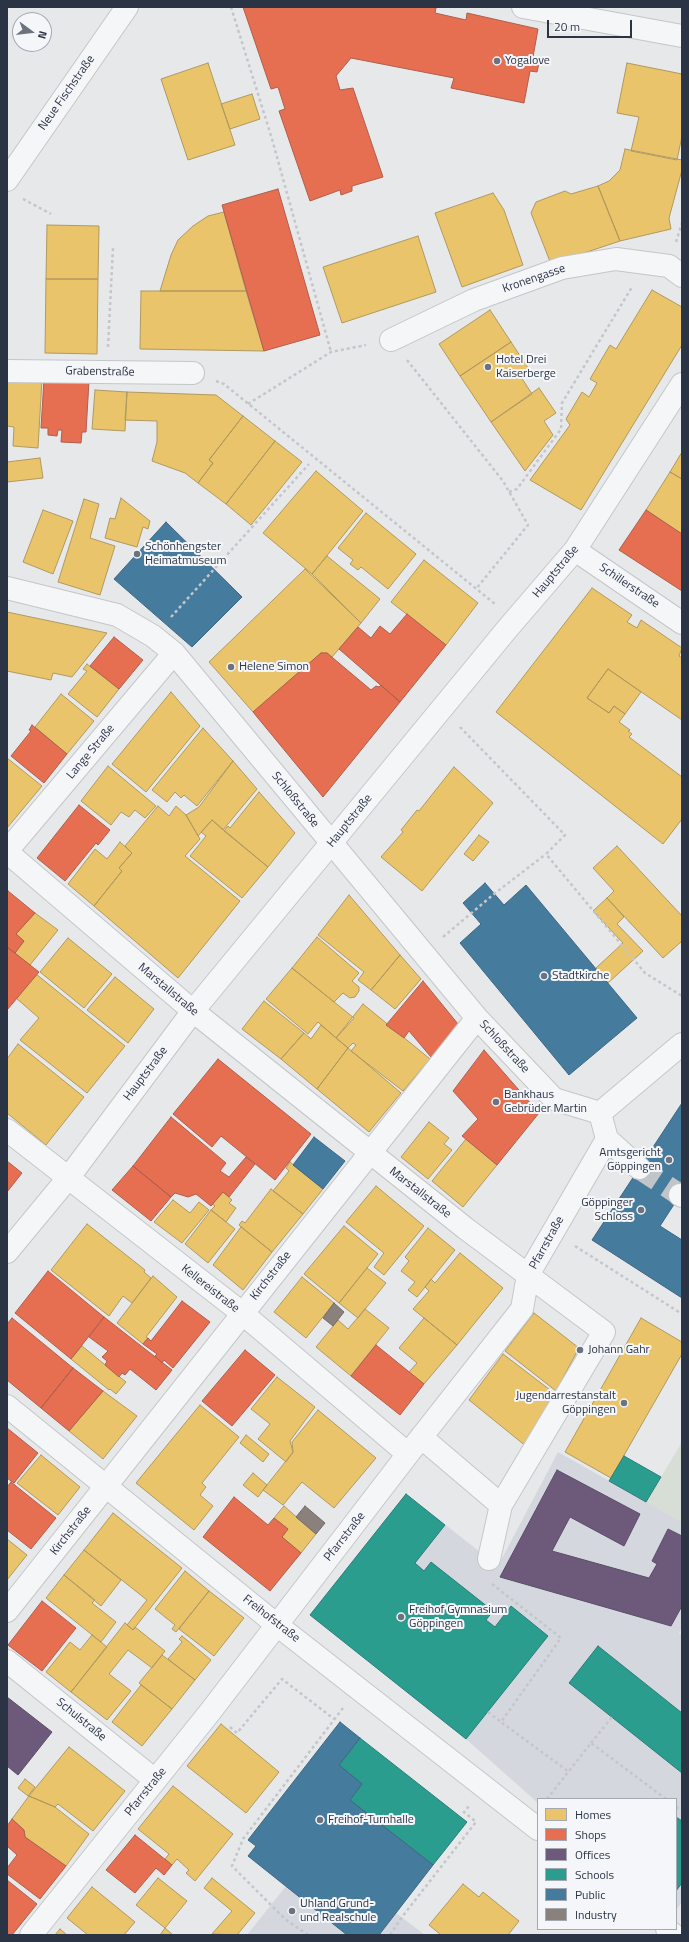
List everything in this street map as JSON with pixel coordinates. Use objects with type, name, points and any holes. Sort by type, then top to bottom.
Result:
[{"type":"street","name":"Neue Fischstraße","points":[[13,189],[127,7]]},
{"type":"street","points":[[523,7],[682,36]]},
{"type":"street","name":"Kronengasse","points":[[391,340],[474,300],[562,268],[616,259],[668,266],[682,276]]},
{"type":"street","name":"Grabenstraße","points":[[7,371],[193,373]]},
{"type":"street","name":"Hauptstraße","points":[[7,1252],[69,1177],[193,1011],[442,708],[575,550],[682,384]]},
{"type":"street","name":"Schillerstraße","points":[[575,550],[682,623]]},
{"type":"street","name":"Schloßstraße","points":[[7,588],[117,616],[153,636],[174,653],[477,1018],[554,1099],[600,1113]]},
{"type":"street","name":"Lange Straße","points":[[7,851],[174,653]]},
{"type":"street","name":"Marstallstraße","points":[[7,851],[193,1011],[369,1153],[528,1276],[604,1332],[501,1505]]},
{"type":"street","name":"Kirchstraße","points":[[7,1611],[477,1018]]},
{"type":"street","points":[[639,1168],[607,1139],[600,1113],[682,1044]]},
{"type":"street","name":"Kellereistraße","points":[[7,1130],[69,1177],[242,1314],[415,1446]]},
{"type":"street","name":"Pfarrstraße","points":[[31,1935],[210,1712],[522,1309],[528,1276],[607,1139]]},
{"type":"street","name":"Freihofstraße","points":[[7,1406],[276,1625],[537,1828]]},
{"type":"street","points":[[415,1446],[501,1505],[489,1559]]},
{"type":"street","name":"Schulstraße","points":[[7,1661],[155,1780]]},
{"type":"path","points":[[231,7],[272,139],[331,352]]},
{"type":"path","points":[[13,189],[51,214]]},
{"type":"path","points":[[107,372],[113,248]]},
{"type":"path","points":[[509,492],[517,489],[561,429],[562,403],[647,263]]},
{"type":"path","points":[[248,404],[331,352],[391,340],[503,481],[528,525],[476,589]]},
{"type":"path","points":[[193,373],[224,384],[515,620]]},
{"type":"path","points":[[153,636],[309,464]]},
{"type":"path","points":[[423,953],[494,894],[546,854],[565,835],[442,708]]},
{"type":"path","points":[[546,854],[645,973],[682,996]]},
{"type":"path","points":[[553,1232],[682,1314]]},
{"type":"path","points":[[489,1559],[484,1578],[561,1638],[501,1722]]},
{"type":"path","points":[[237,1733],[282,1679],[334,1719]]},
{"type":"path","points":[[308,1935],[286,1920],[232,1866],[243,1839],[358,1688]]},
{"type":"path","points":[[488,1712],[569,1772]]},
{"type":"path","points":[[548,1798],[612,1717]]},
{"type":"path","points":[[591,1743],[665,1798]]},
{"type":"path","points":[[390,1935],[402,1917],[476,1822],[464,1812],[484,1787]]},
{"type":"shaded area","points":[[682,1442],[682,1522],[646,1502]]},
{"type":"shaded area","points":[[558,1452],[682,1522],[682,1628],[679,1633],[682,1635],[682,1902],[677,1909],[677,1798],[537,1798],[537,1802],[466,1739],[310,1615],[406,1494],[498,1566]]},
{"type":"shaded area","name":"Uhland Grund- und Realschule","points":[[286,1886],[347,1935],[247,1935]]},
{"type":"shaded area","name":"Uhland Grund- und Realschule","points":[[396,1913],[425,1935],[379,1935]]},
{"type":"building: Homes","points":[[208,63],[235,145],[188,160],[161,79]]},
{"type":"building: Homes","points":[[627,63],[682,74],[682,136],[677,160],[631,151],[639,117],[617,113]]},
{"type":"building: Homes","points":[[252,94],[260,119],[230,129],[221,104]]},
{"type":"building: Homes","points":[[625,149],[682,160],[682,170],[669,218],[671,229],[620,241],[598,186],[609,181],[620,170]]},
{"type":"building: Homes","points":[[598,186],[620,241],[551,264],[531,213],[536,202],[565,191],[571,194]]},
{"type":"building: Homes","points":[[493,193],[504,210],[523,265],[462,287],[435,213]]},
{"type":"building: Homes","points":[[224,212],[246,291],[160,291],[171,255],[178,240],[193,226],[208,216]]},
{"type":"building: Homes","points":[[47,225],[99,226],[98,279],[46,279]]},
{"type":"building: Homes","points":[[418,236],[436,292],[342,323],[323,267]]},
{"type":"building: Homes","points":[[46,279],[98,279],[97,354],[45,353]]},
{"type":"building: Homes","points":[[652,290],[682,307],[682,345],[581,510],[530,480],[570,425],[566,419],[582,392],[589,397],[597,383],[590,379],[610,345],[616,349]]},
{"type":"building: Homes","points":[[141,291],[246,291],[264,351],[140,349]]},
{"type":"building: Homes","points":[[490,310],[511,342],[460,376],[439,344]]},
{"type":"building: Homes","points":[[511,342],[528,368],[519,374],[532,394],[491,422],[460,376]]},
{"type":"building: Homes","points":[[7,377],[42,379],[38,448],[13,446],[14,427],[7,426]]},
{"type":"building: Homes","points":[[539,388],[556,413],[544,421],[553,435],[525,471],[491,422]]},
{"type":"building: Homes","points":[[95,390],[127,392],[125,431],[92,429]]},
{"type":"building: Homes","points":[[127,392],[216,395],[243,416],[209,460],[213,463],[198,483],[185,473],[152,461],[157,442],[157,421],[125,420]]},
{"type":"building: Homes","points":[[243,416],[275,441],[226,504],[198,483],[213,463],[209,460]]},
{"type":"building: Homes","points":[[275,441],[302,462],[251,525],[226,504]]},
{"type":"building: Homes","points":[[682,452],[682,479],[670,472]]},
{"type":"building: Homes","points":[[40,458],[43,478],[7,482],[7,462]]},
{"type":"building: Homes","points":[[316,471],[363,511],[312,574],[263,533]]},
{"type":"building: Homes","points":[[670,472],[682,479],[682,534],[646,510]]},
{"type":"building: Homes","points":[[121,498],[150,521],[148,529],[143,527],[137,547],[105,538],[110,518],[115,519]]},
{"type":"building: Homes","points":[[84,499],[99,504],[90,538],[115,546],[100,595],[58,582]]},
{"type":"building: Homes","points":[[43,510],[73,521],[53,574],[23,562]]},
{"type":"building: Homes","points":[[366,513],[416,554],[388,589],[361,567],[358,570],[350,564],[353,560],[338,548]]},
{"type":"building: Homes","points":[[327,556],[380,599],[361,623],[312,574]]},
{"type":"building: Homes","points":[[424,560],[478,603],[446,645],[391,602]]},
{"type":"building: Homes","points":[[305,569],[361,623],[332,657],[327,653],[321,653],[253,712],[209,662]]},
{"type":"building: Homes","points":[[592,588],[632,615],[627,622],[637,628],[641,620],[682,648],[679,656],[682,658],[682,720],[608,669],[587,698],[609,713],[614,706],[625,714],[619,722],[630,730],[628,731],[632,734],[629,737],[682,777],[682,819],[663,844],[496,712]]},
{"type":"building: Homes","points":[[7,612],[107,633],[72,677],[53,673],[51,680],[7,671]]},
{"type":"building: Homes","points":[[87,664],[119,689],[97,717],[68,694],[87,671],[83,669]]},
{"type":"building: Homes","points":[[608,669],[641,692],[625,714],[614,706],[609,713],[587,698]]},
{"type":"building: Homes","points":[[171,692],[200,726],[146,792],[112,764]]},
{"type":"building: Homes","points":[[61,694],[94,721],[67,754],[35,727]]},
{"type":"building: Homes","points":[[203,728],[233,761],[197,806],[184,795],[181,798],[175,792],[167,802],[152,790]]},
{"type":"building: Homes","points":[[7,758],[42,786],[7,828]]},
{"type":"building: Homes","points":[[233,761],[257,789],[223,830],[212,820],[198,836],[186,815],[199,807]]},
{"type":"building: Homes","points":[[108,766],[156,806],[145,818],[135,810],[129,817],[121,812],[111,825],[81,801]]},
{"type":"building: Homes","points":[[454,767],[493,803],[422,891],[381,857],[403,832],[401,830],[417,810],[419,811]]},
{"type":"building: Homes","points":[[259,792],[295,833],[268,867],[224,831],[228,826],[230,828]]},
{"type":"building: Homes","points":[[158,806],[169,816],[176,806],[186,815],[200,839],[185,856],[240,901],[178,978],[94,906],[122,871],[119,868],[132,853],[125,846]]},
{"type":"building: Homes","points":[[212,820],[268,867],[242,898],[190,856],[206,836],[201,832]]},
{"type":"building: Homes","points":[[479,835],[489,842],[473,861],[464,854]]},
{"type":"building: Homes","points":[[120,842],[132,853],[119,868],[122,871],[94,906],[68,884],[95,849],[107,859]]},
{"type":"building: Homes","points":[[617,846],[682,916],[682,941],[663,958],[607,898],[614,891],[593,868]]},
{"type":"building: Homes","points":[[349,895],[400,955],[371,990],[358,980],[364,972],[318,935]]},
{"type":"building: Homes","points":[[607,898],[624,917],[617,924],[643,951],[608,983],[596,968],[623,943],[593,911]]},
{"type":"building: Homes","points":[[35,913],[58,930],[30,965],[15,953],[24,941],[16,934]]},
{"type":"building: Homes","points":[[317,937],[359,973],[352,981],[359,987],[359,991],[355,997],[350,998],[343,993],[334,1002],[292,968]]},
{"type":"building: Homes","points":[[68,938],[112,974],[84,1008],[40,972]]},
{"type":"building: Homes","points":[[400,955],[421,979],[395,1009],[371,990]]},
{"type":"building: Homes","points":[[292,968],[354,1018],[336,1038],[318,1022],[308,1034],[266,999]]},
{"type":"building: Homes","points":[[36,974],[125,1046],[87,1093],[20,1040],[39,1018],[16,998]]},
{"type":"building: Homes","points":[[115,977],[154,1009],[128,1043],[87,1010]]},
{"type":"building: Homes","points":[[264,1001],[304,1033],[281,1059],[242,1029]]},
{"type":"building: Homes","points":[[363,1004],[430,1059],[403,1091],[351,1051],[356,1045],[353,1043],[348,1048],[336,1038]]},
{"type":"building: Homes","points":[[321,1025],[348,1048],[317,1089],[281,1059],[304,1033],[311,1039]]},
{"type":"building: Homes","points":[[18,1044],[84,1097],[46,1145],[7,1113],[7,1059]]},
{"type":"building: Homes","points":[[348,1048],[401,1093],[369,1132],[317,1089]]},
{"type":"building: Homes","points":[[429,1122],[449,1138],[444,1144],[452,1150],[428,1179],[401,1157]]},
{"type":"building: Homes","points":[[466,1139],[497,1165],[463,1207],[432,1181]]},
{"type":"building: Homes","points":[[290,1162],[323,1189],[303,1214],[273,1191],[289,1171],[286,1168]]},
{"type":"building: Homes","points":[[376,1186],[424,1226],[384,1275],[374,1267],[384,1253],[346,1222]]},
{"type":"building: Homes","points":[[271,1189],[303,1214],[272,1252],[239,1225],[242,1221],[245,1223]]},
{"type":"building: Homes","points":[[223,1192],[232,1200],[229,1203],[236,1208],[226,1222],[211,1210],[215,1206],[212,1204]]},
{"type":"building: Homes","points":[[173,1200],[190,1213],[199,1202],[209,1210],[182,1243],[154,1222]]},
{"type":"building: Homes","points":[[211,1210],[235,1229],[208,1263],[185,1244]]},
{"type":"building: Homes","points":[[87,1224],[145,1270],[144,1272],[151,1278],[132,1303],[123,1296],[109,1316],[51,1270]]},
{"type":"building: Homes","points":[[344,1226],[378,1254],[339,1303],[304,1274]]},
{"type":"building: Homes","points":[[241,1227],[272,1252],[243,1290],[213,1265]]},
{"type":"building: Homes","points":[[428,1228],[455,1250],[417,1297],[408,1290],[415,1282],[401,1271],[409,1261],[405,1257]]},
{"type":"building: Homes","points":[[460,1253],[503,1288],[457,1345],[413,1309],[429,1291],[425,1287],[431,1279],[435,1283]]},
{"type":"building: Homes","points":[[367,1268],[386,1283],[358,1318],[339,1303]]},
{"type":"building: Homes","points":[[153,1276],[177,1297],[146,1337],[148,1338],[143,1344],[117,1323]]},
{"type":"building: Homes","points":[[302,1277],[334,1303],[306,1338],[274,1312]]},
{"type":"building: Homes","points":[[365,1309],[389,1328],[351,1376],[316,1347],[338,1320],[348,1329]]},
{"type":"building: Homes","points":[[534,1313],[579,1348],[556,1391],[505,1351]]},
{"type":"building: Homes","points":[[424,1318],[457,1345],[424,1384],[409,1372],[417,1363],[399,1348]]},
{"type":"building: Homes","name":"Jugendarrestanstalt Göppingen","points":[[641,1318],[682,1342],[682,1354],[611,1478],[565,1452]]},
{"type":"building: Homes","points":[[82,1346],[126,1382],[116,1394],[71,1359]]},
{"type":"building: Homes","points":[[503,1354],[554,1393],[527,1447],[469,1400]]},
{"type":"building: Homes","points":[[277,1377],[315,1407],[290,1441],[293,1452],[286,1462],[258,1439],[270,1424],[251,1409]]},
{"type":"building: Homes","points":[[103,1391],[137,1416],[103,1459],[69,1431]]},
{"type":"building: Homes","points":[[200,1405],[239,1437],[202,1483],[206,1487],[200,1495],[213,1506],[194,1530],[136,1483]]},
{"type":"building: Homes","points":[[318,1410],[376,1458],[334,1508],[302,1482],[283,1505],[263,1490],[293,1452],[292,1442]]},
{"type":"building: Homes","points":[[246,1435],[269,1454],[263,1462],[240,1443]]},
{"type":"building: Homes","points":[[41,1455],[80,1487],[58,1515],[17,1483]]},
{"type":"building: Homes","points":[[253,1473],[267,1485],[258,1497],[243,1485]]},
{"type":"building: Homes","points":[[284,1506],[316,1534],[301,1553],[282,1537],[288,1529],[274,1518]]},
{"type":"building: Homes","points":[[113,1513],[182,1568],[133,1630],[127,1625],[147,1600],[84,1550]]},
{"type":"building: Homes","points":[[7,1539],[27,1555],[7,1580]]},
{"type":"building: Homes","points":[[84,1550],[121,1580],[101,1606],[64,1575]]},
{"type":"building: Homes","points":[[185,1571],[209,1591],[176,1632],[172,1629],[175,1625],[155,1609]]},
{"type":"building: Homes","points":[[64,1575],[95,1600],[92,1603],[116,1622],[101,1642],[46,1598]]},
{"type":"building: Homes","points":[[209,1591],[244,1618],[214,1656],[179,1629]]},
{"type":"building: Homes","points":[[125,1623],[133,1630],[135,1627],[165,1651],[152,1668],[128,1650],[109,1674],[131,1691],[107,1720],[71,1692]]},
{"type":"building: Homes","points":[[92,1635],[107,1647],[71,1692],[46,1672],[70,1642],[80,1650]]},
{"type":"building: Homes","points":[[182,1636],[211,1660],[195,1680],[168,1659],[182,1642],[179,1639]]},
{"type":"building: Homes","points":[[162,1655],[195,1680],[172,1709],[139,1683]]},
{"type":"building: Homes","points":[[141,1685],[172,1709],[142,1746],[112,1722]]},
{"type":"building: Homes","points":[[221,1724],[279,1772],[246,1813],[187,1766]]},
{"type":"building: Homes","points":[[69,1747],[125,1791],[93,1831],[58,1804],[55,1807],[29,1796]]},
{"type":"building: Homes","points":[[25,1779],[35,1787],[28,1796],[18,1788]]},
{"type":"building: Homes","points":[[173,1786],[233,1834],[195,1881],[186,1873],[189,1870],[177,1859],[172,1865],[165,1859],[169,1854],[138,1829]]},
{"type":"building: Homes","points":[[29,1796],[55,1807],[89,1834],[66,1866],[25,1837],[24,1830],[12,1819]]},
{"type":"building: Homes","points":[[158,1878],[187,1901],[165,1928],[136,1905]]},
{"type":"building: Homes","points":[[212,1878],[255,1913],[237,1935],[212,1934],[232,1911],[204,1888]]},
{"type":"building: Homes","points":[[463,1884],[479,1897],[483,1892],[519,1921],[508,1935],[441,1935],[429,1925]]},
{"type":"building: Homes","points":[[92,1887],[135,1922],[124,1935],[88,1935],[67,1918]]},
{"type":"building: Homes","points":[[165,1928],[173,1935],[160,1935]]},
{"type":"building: Homes","points":[[60,1929],[67,1935],[55,1935]]},
{"type":"building: Shops","points":[[243,7],[430,7],[436,8],[435,13],[466,20],[467,13],[538,29],[533,57],[540,59],[537,72],[530,71],[524,103],[451,88],[454,78],[351,58],[336,76],[340,90],[353,88],[383,177],[352,186],[352,191],[341,195],[340,190],[310,201],[279,111],[285,109],[278,87],[271,89]]},
{"type":"building: Shops","points":[[278,189],[320,335],[264,351],[222,205]]},
{"type":"building: Shops","points":[[44,379],[89,381],[86,432],[82,432],[81,443],[61,442],[62,430],[58,430],[57,436],[48,435],[48,428],[41,428]]},
{"type":"building: Shops","points":[[646,510],[682,534],[682,591],[619,550]]},
{"type":"building: Shops","points":[[407,614],[446,645],[400,702],[339,649],[358,627],[371,638],[380,626],[390,634]]},
{"type":"building: Shops","points":[[114,637],[143,660],[119,689],[90,666]]},
{"type":"building: Shops","points":[[321,653],[327,653],[371,690],[376,686],[379,687],[381,685],[400,702],[323,797],[253,712]]},
{"type":"building: Shops","points":[[32,725],[67,754],[44,783],[11,756],[31,731],[29,730]]},
{"type":"building: Shops","points":[[79,805],[110,830],[98,845],[96,843],[65,881],[37,858]]},
{"type":"building: Shops","points":[[8,891],[35,913],[16,934],[24,941],[15,953],[7,947]]},
{"type":"building: Shops","points":[[7,947],[39,972],[7,1010]]},
{"type":"building: Shops","points":[[423,981],[458,1024],[431,1057],[409,1031],[404,1038],[386,1025]]},
{"type":"building: Shops","name":"Bankhaus Gebrüder Martin","points":[[484,1050],[539,1113],[497,1165],[462,1136],[478,1119],[453,1091]]},
{"type":"building: Shops","points":[[218,1059],[311,1134],[275,1180],[221,1136],[212,1147],[173,1114]]},
{"type":"building: Shops","points":[[171,1117],[226,1163],[220,1171],[229,1177],[246,1157],[255,1164],[229,1197],[223,1192],[211,1206],[196,1194],[188,1197],[175,1193],[171,1197],[133,1166]]},
{"type":"building: Shops","points":[[7,1161],[22,1173],[7,1192]]},
{"type":"building: Shops","points":[[133,1166],[171,1197],[151,1221],[112,1190]]},
{"type":"building: Shops","points":[[48,1271],[104,1317],[71,1359],[15,1313]]},
{"type":"building: Shops","points":[[182,1301],[210,1322],[173,1368],[164,1360],[162,1363],[155,1356],[157,1354],[143,1344],[148,1338],[151,1341]]},
{"type":"building: Shops","points":[[104,1317],[172,1370],[156,1390],[130,1369],[125,1375],[122,1373],[119,1377],[105,1365],[107,1361],[102,1357],[108,1351],[89,1337]]},
{"type":"building: Shops","points":[[12,1318],[73,1368],[41,1408],[7,1380],[7,1324]]},
{"type":"building: Shops","points":[[376,1345],[424,1384],[400,1415],[351,1376]]},
{"type":"building: Shops","points":[[245,1350],[275,1375],[232,1426],[202,1401]]},
{"type":"building: Shops","points":[[73,1368],[103,1391],[69,1431],[41,1408]]},
{"type":"building: Shops","points":[[7,1428],[38,1453],[14,1483],[7,1478]]},
{"type":"building: Shops","points":[[11,1482],[56,1518],[31,1549],[7,1530],[7,1487]]},
{"type":"building: Shops","points":[[234,1497],[268,1525],[274,1518],[288,1529],[282,1537],[301,1553],[270,1591],[203,1537]]},
{"type":"building: Shops","points":[[42,1601],[76,1628],[42,1671],[8,1645]]},
{"type":"building: Shops","points":[[12,1819],[24,1830],[25,1837],[66,1866],[40,1899],[7,1874],[7,1868],[17,1855],[7,1846],[7,1826]]},
{"type":"building: Shops","points":[[135,1835],[172,1865],[164,1875],[156,1868],[135,1893],[106,1870]]},
{"type":"building: Shops","points":[[7,1880],[37,1904],[12,1935],[7,1935]]},
{"type":"building: Offices","points":[[557,1470],[640,1514],[624,1546],[570,1517],[552,1551],[649,1578],[657,1564],[652,1561],[668,1529],[682,1536],[682,1606],[671,1626],[500,1577]]},
{"type":"building: Offices","points":[[7,1697],[52,1732],[18,1775],[7,1766]]},
{"type":"building: Schools","points":[[624,1456],[661,1477],[646,1502],[609,1481]]},
{"type":"building: Schools","name":"Freihof Gymnasium Göppingen","points":[[406,1494],[445,1525],[415,1563],[424,1571],[431,1562],[493,1611],[486,1620],[495,1627],[511,1606],[548,1636],[466,1739],[310,1615]]},
{"type":"building: Schools","points":[[598,1646],[682,1713],[682,1773],[569,1683]]},
{"type":"building: Schools","points":[[360,1738],[467,1822],[433,1865],[350,1800],[362,1784],[339,1765]]},
{"type":"building: Schools","points":[[677,1818],[682,1821],[682,1883],[677,1890]]},
{"type":"building: Public","points":[[166,522],[242,597],[192,647],[114,579]]},
{"type":"building: Public","name":"Stadtkirche","points":[[485,883],[504,905],[526,885],[637,1018],[569,1075],[460,943],[481,924],[463,903]]},
{"type":"building: Public","name":"Göppinger Schloss","points":[[682,1103],[682,1192],[660,1226],[682,1240],[682,1298],[592,1240]]},
{"type":"building: Public","points":[[314,1137],[345,1161],[323,1189],[293,1165]]},
{"type":"building: Public","name":"Freihof-Turnhalle","points":[[340,1722],[360,1738],[339,1765],[362,1784],[350,1800],[433,1865],[379,1935],[347,1935],[248,1856],[256,1846],[248,1840]]},
{"type":"building: Industry","points":[[334,1303],[344,1312],[333,1326],[323,1318]]},
{"type":"building: Industry","points":[[305,1506],[325,1523],[316,1534],[296,1517]]},
{"type":"tunnel","points":[[639,1168],[680,1195]]},
{"type":"place","name":"Yogalove","points":[[497,61]]},
{"type":"place","name":"Hotel Drei Kaiserberge","points":[[488,367]]},
{"type":"place","name":"Schönhengster Heimatmuseum","points":[[137,554]]},
{"type":"place","name":"Helene Simon","points":[[231,667]]},
{"type":"place","name":"Stadtkirche","points":[[544,976]]},
{"type":"place","name":"Bankhaus Gebrüder Martin","points":[[496,1102]]},
{"type":"place","name":"Amtsgericht Göppingen","points":[[669,1160]]},
{"type":"place","name":"Göppinger Schloss","points":[[641,1210]]},
{"type":"place","name":"Johann Gahr","points":[[580,1350]]},
{"type":"place","name":"Jugendarrestanstalt Göppingen","points":[[624,1403]]},
{"type":"place","name":"Freihof Gymnasium Göppingen","points":[[401,1617]]},
{"type":"place","name":"Freihof-Turnhalle","points":[[320,1820]]},
{"type":"place","name":"Uhland Grund- und Realschule","points":[[292,1911]]}]
